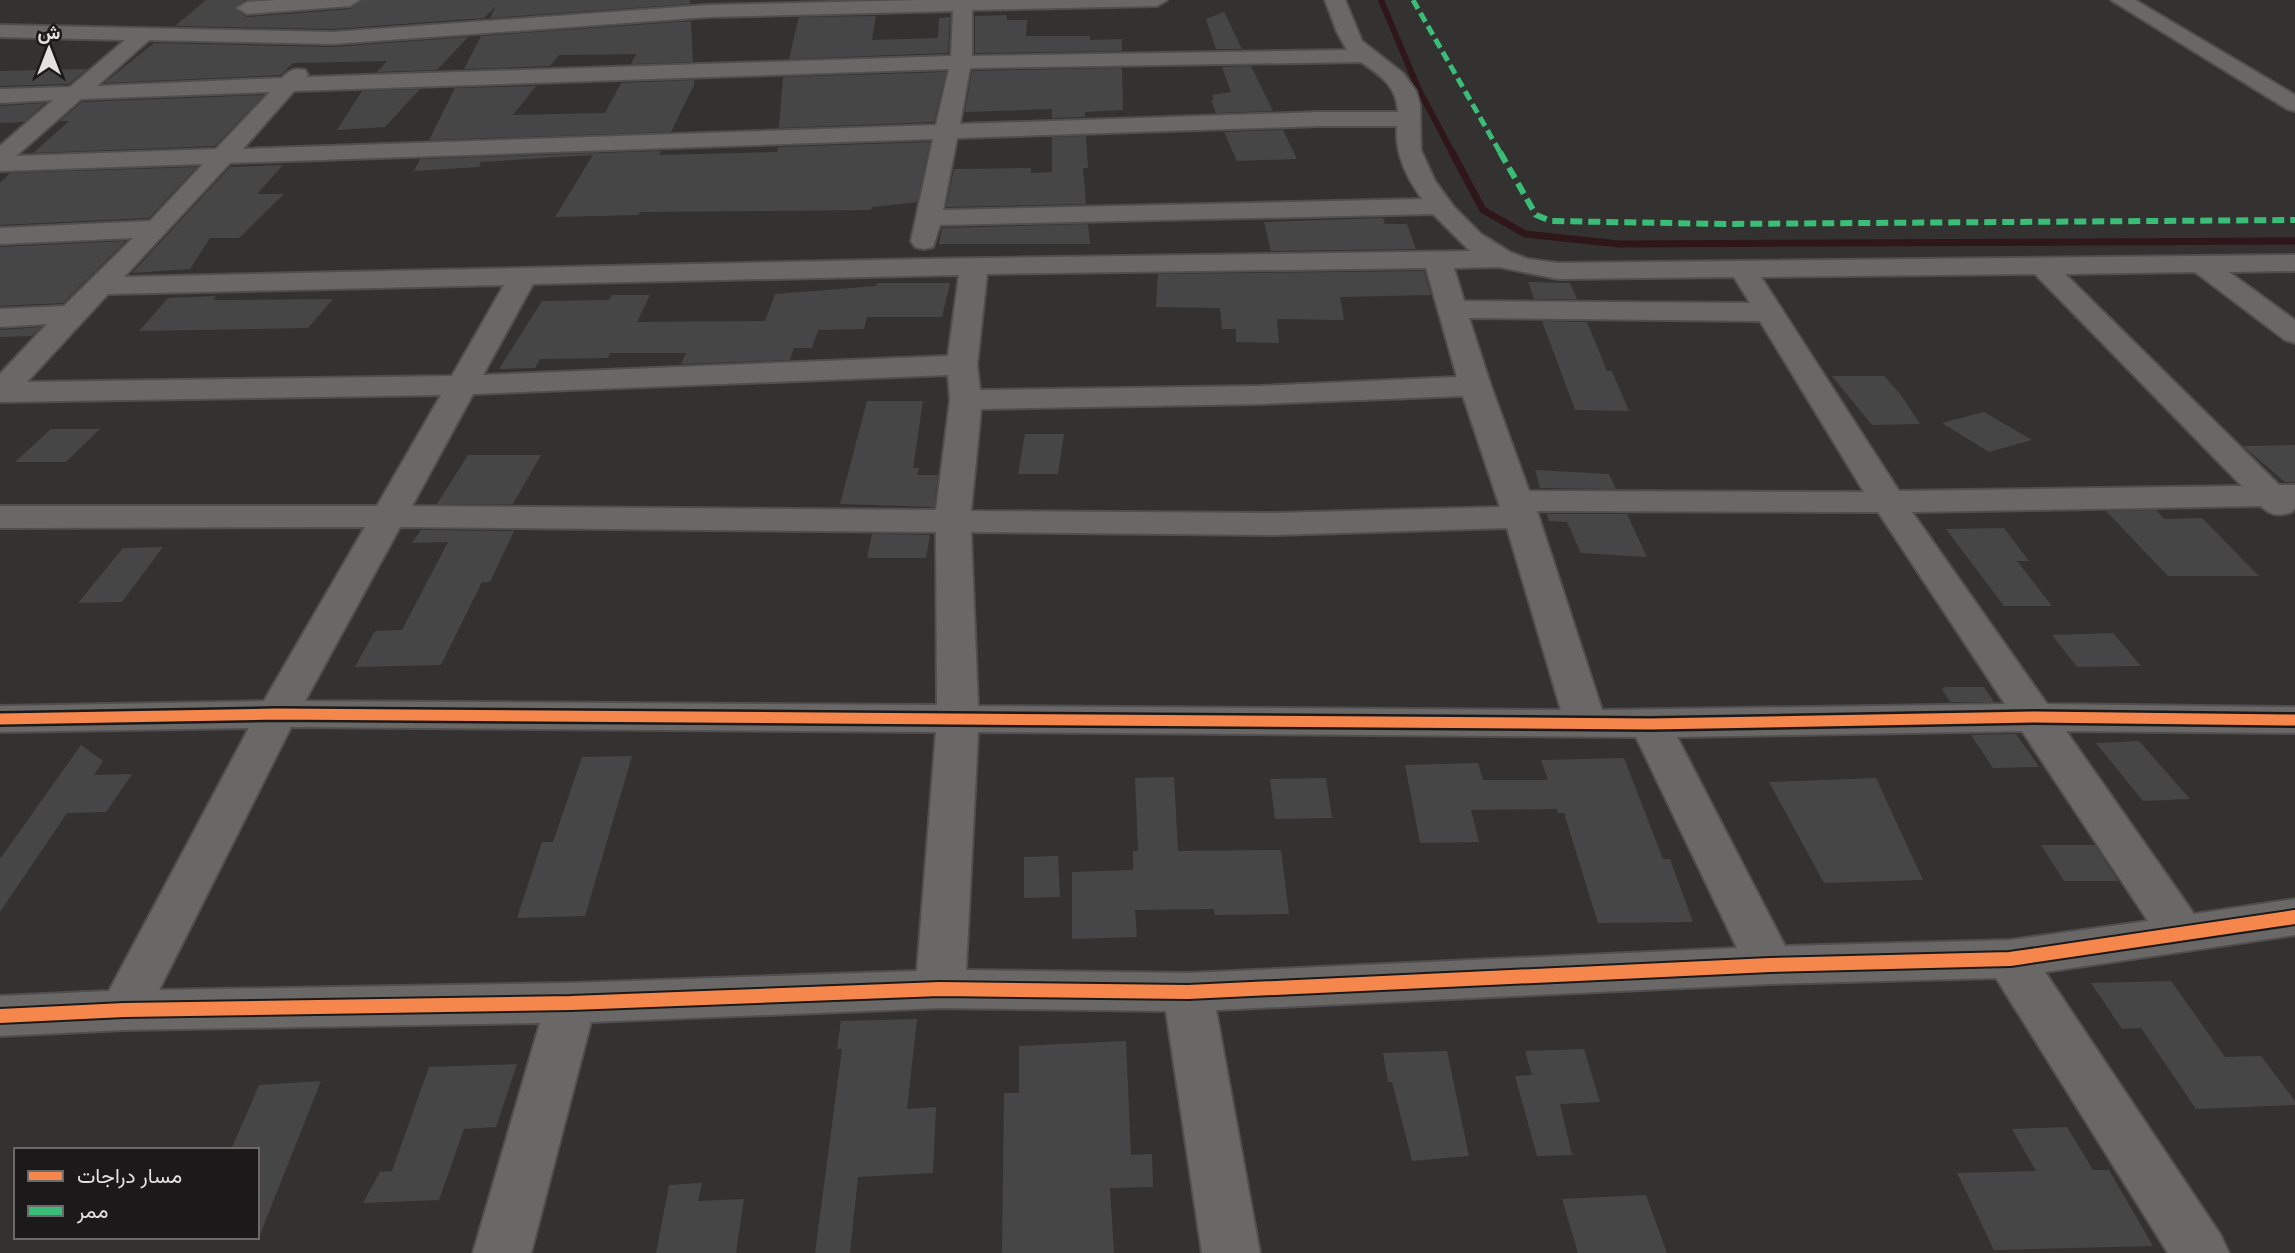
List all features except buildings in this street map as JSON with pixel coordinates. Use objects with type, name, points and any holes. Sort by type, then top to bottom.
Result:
[{"type":"street","points":[[232,34],[248,4],[350,0]]},
{"type":"street","points":[[0,30],[333,38],[613,8],[1157,0]]},
{"type":"street","points":[[1335,0],[1353,44],[1386,68],[1404,90],[1409,108],[1408,145],[1420,180],[1440,206],[1483,248],[1502,259],[1528,267],[1558,271],[2295,263]]},
{"type":"street","points":[[2120,0],[2295,104]]},
{"type":"street","points":[[921,267],[927,218],[961,62],[963,2]]},
{"type":"street","points":[[580,73],[613,8]]},
{"type":"street","points":[[0,158],[145,33]]},
{"type":"street","points":[[0,392],[72,314],[103,286],[157,229],[333,38]]},
{"type":"street","points":[[0,96],[580,73],[961,62],[1369,56]]},
{"type":"street","points":[[0,164],[1320,119],[1409,119]]},
{"type":"street","points":[[927,218],[1440,206]]},
{"type":"street","points":[[0,236],[157,229]]},
{"type":"street","points":[[1437,258],[1475,386],[1518,509],[1585,722]]},
{"type":"street","points":[[103,286],[921,267],[1502,259]]},
{"type":"street","points":[[2201,264],[2295,334]]},
{"type":"street","points":[[2042,266],[2282,495],[2295,518]]},
{"type":"street","points":[[940,989],[958,720],[953,519],[974,267]]},
{"type":"street","points":[[1742,268],[1888,502],[2183,935]]},
{"type":"street","points":[[124,1010],[276,714],[524,275]]},
{"type":"street","points":[[1453,309],[1768,312]]},
{"type":"street","points":[[0,318],[72,314]]},
{"type":"street","points":[[0,392],[464,385],[964,383],[1259,396],[1475,386]]},
{"type":"street","points":[[0,517],[953,519],[1275,524],[1518,509],[2282,495]]},
{"type":"street","points":[[0,719],[276,714],[1650,724],[2034,718],[2295,720]]},
{"type":"street","points":[[1650,724],[1770,965]]},
{"type":"street","points":[[0,1016],[124,1010],[571,1003],[940,989],[1188,992],[1770,965],[2010,959],[2295,917]]},
{"type":"street","points":[[2010,959],[2200,1253]]},
{"type":"street","points":[[1188,992],[1231,1253]]},
{"type":"street","points":[[502,1253],[571,1003]]},
{"type":"waterway","points":[[1381,0],[1418,88],[1453,154]]},
{"type":"waterway","points":[[1452,152],[1483,210],[1525,234],[1619,244],[2295,241]]},
{"type":"marked path","points":[[1413,0],[1536,215],[1551,221],[1726,224],[2295,220]]},
{"type":"cycle path","points":[[0,719],[277,714],[1650,724],[2034,717],[2295,720]]},
{"type":"cycle path","points":[[0,1016],[124,1010],[571,1003],[940,989],[1188,992],[1770,965],[2010,959],[2295,917]]}]
